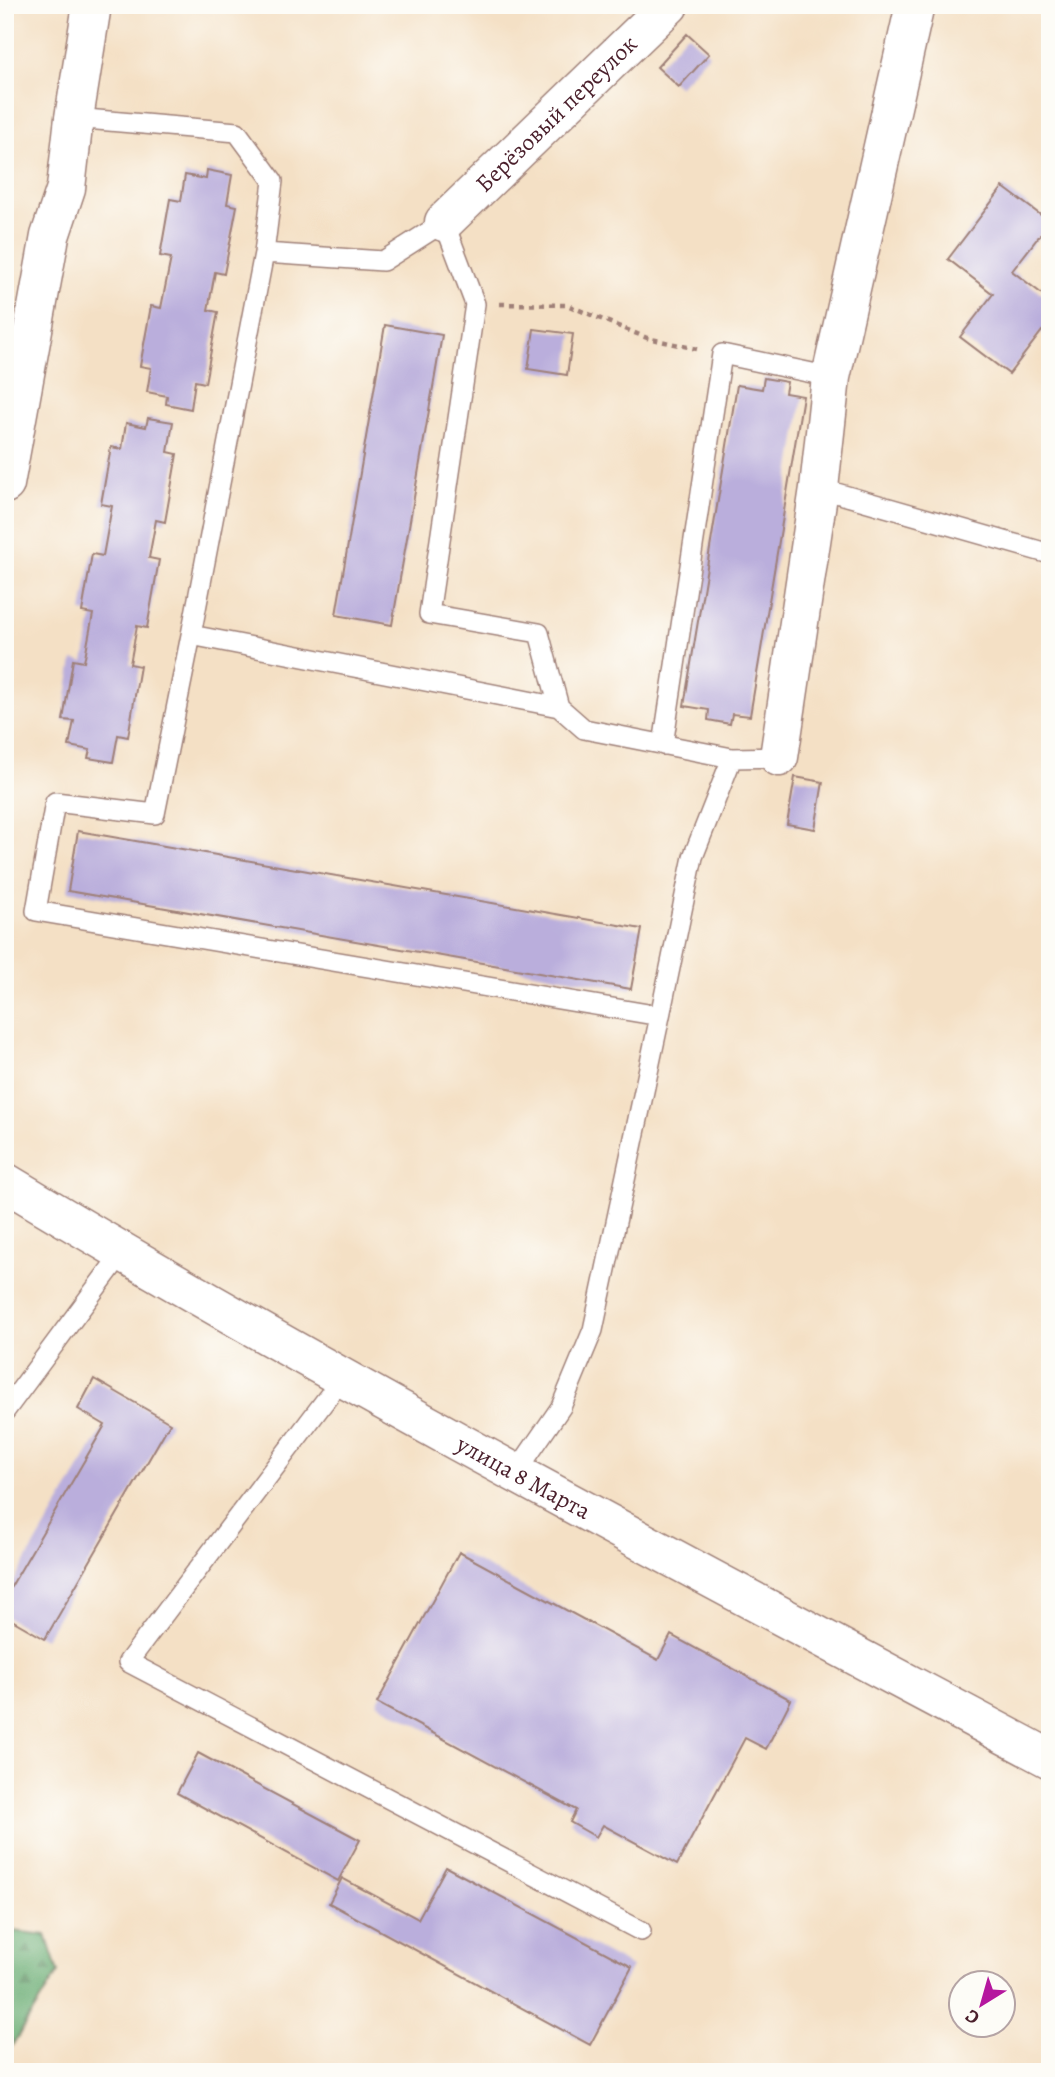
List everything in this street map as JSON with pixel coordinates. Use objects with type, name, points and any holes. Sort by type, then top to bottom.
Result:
[{"type":"street","points":[[5,484],[50,236],[66,188],[92,5]]},
{"type":"street","name":"Берёзовый переулок","points":[[444,222],[669,5]]},
{"type":"street","points":[[779,757],[819,488],[831,377],[915,5]]},
{"type":"street","name":"улица 8 Марта","points":[[5,1182],[122,1253],[515,1474],[1050,1759]]},
{"type":"lane","points":[[74,118],[237,132],[273,181],[264,253],[155,814],[55,802],[36,911],[660,1016]]},
{"type":"lane","points":[[264,253],[383,261],[444,222],[475,304],[429,614],[539,633],[559,707]]},
{"type":"lane","points":[[663,745],[722,354],[831,377]]},
{"type":"lane","points":[[819,488],[1050,554]]},
{"type":"lane","points":[[191,635],[559,707],[584,729],[732,758],[779,757]]},
{"type":"lane","points":[[515,1474],[561,1407],[593,1330],[693,857],[732,758]]},
{"type":"lane","points":[[5,1411],[122,1253]]},
{"type":"lane","points":[[343,1377],[128,1662],[641,1931]]},
{"type":"path","points":[[475,304],[567,305],[647,338],[722,354]]},
{"type":"green space","points":[[5,1930],[46,1935],[58,1972],[5,2057]]},
{"type":"building","points":[[687,34],[709,54],[679,87],[657,67]]},
{"type":"building","points":[[207,170],[232,175],[227,204],[237,206],[224,274],[215,272],[208,310],[218,312],[205,383],[195,381],[191,409],[166,404],[167,396],[147,392],[151,368],[140,366],[151,306],[161,308],[171,258],[160,256],[170,199],[181,201],[185,175],[206,179]]},
{"type":"building","points":[[1003,187],[1050,222],[1012,271],[1050,300],[1050,337],[1042,331],[1009,374],[960,337],[993,294],[948,259]]},
{"type":"building","points":[[385,325],[442,335],[392,625],[336,615]]},
{"type":"building","points":[[534,329],[573,334],[567,375],[528,369]]},
{"type":"building","points":[[764,378],[787,382],[785,393],[803,396],[750,716],[732,714],[730,724],[708,720],[709,710],[684,706],[737,385],[762,389]]},
{"type":"building","points":[[148,418],[173,422],[168,452],[177,454],[165,522],[156,520],[149,558],[159,560],[147,628],[137,626],[130,664],[140,666],[128,737],[118,735],[113,762],[88,758],[90,750],[69,746],[74,721],[63,720],[73,660],[84,662],[93,614],[82,612],[92,554],[103,556],[112,506],[101,504],[111,447],[122,449],[126,423],[146,427]]},
{"type":"building","points":[[795,777],[823,782],[815,829],[787,824]]},
{"type":"building","points":[[78,831],[642,929],[631,989],[68,891]]},
{"type":"building","points":[[94,1379],[170,1423],[45,1639],[5,1616],[5,1597],[105,1425],[78,1409]]},
{"type":"building","points":[[459,1552],[658,1660],[671,1635],[791,1700],[766,1749],[745,1738],[677,1865],[603,1825],[596,1837],[570,1822],[576,1810],[377,1703]]},
{"type":"building","points":[[198,1753],[360,1840],[338,1881],[177,1793]]},
{"type":"building","points":[[446,1867],[632,1967],[590,2045],[329,1903],[342,1878],[418,1919]]}]
